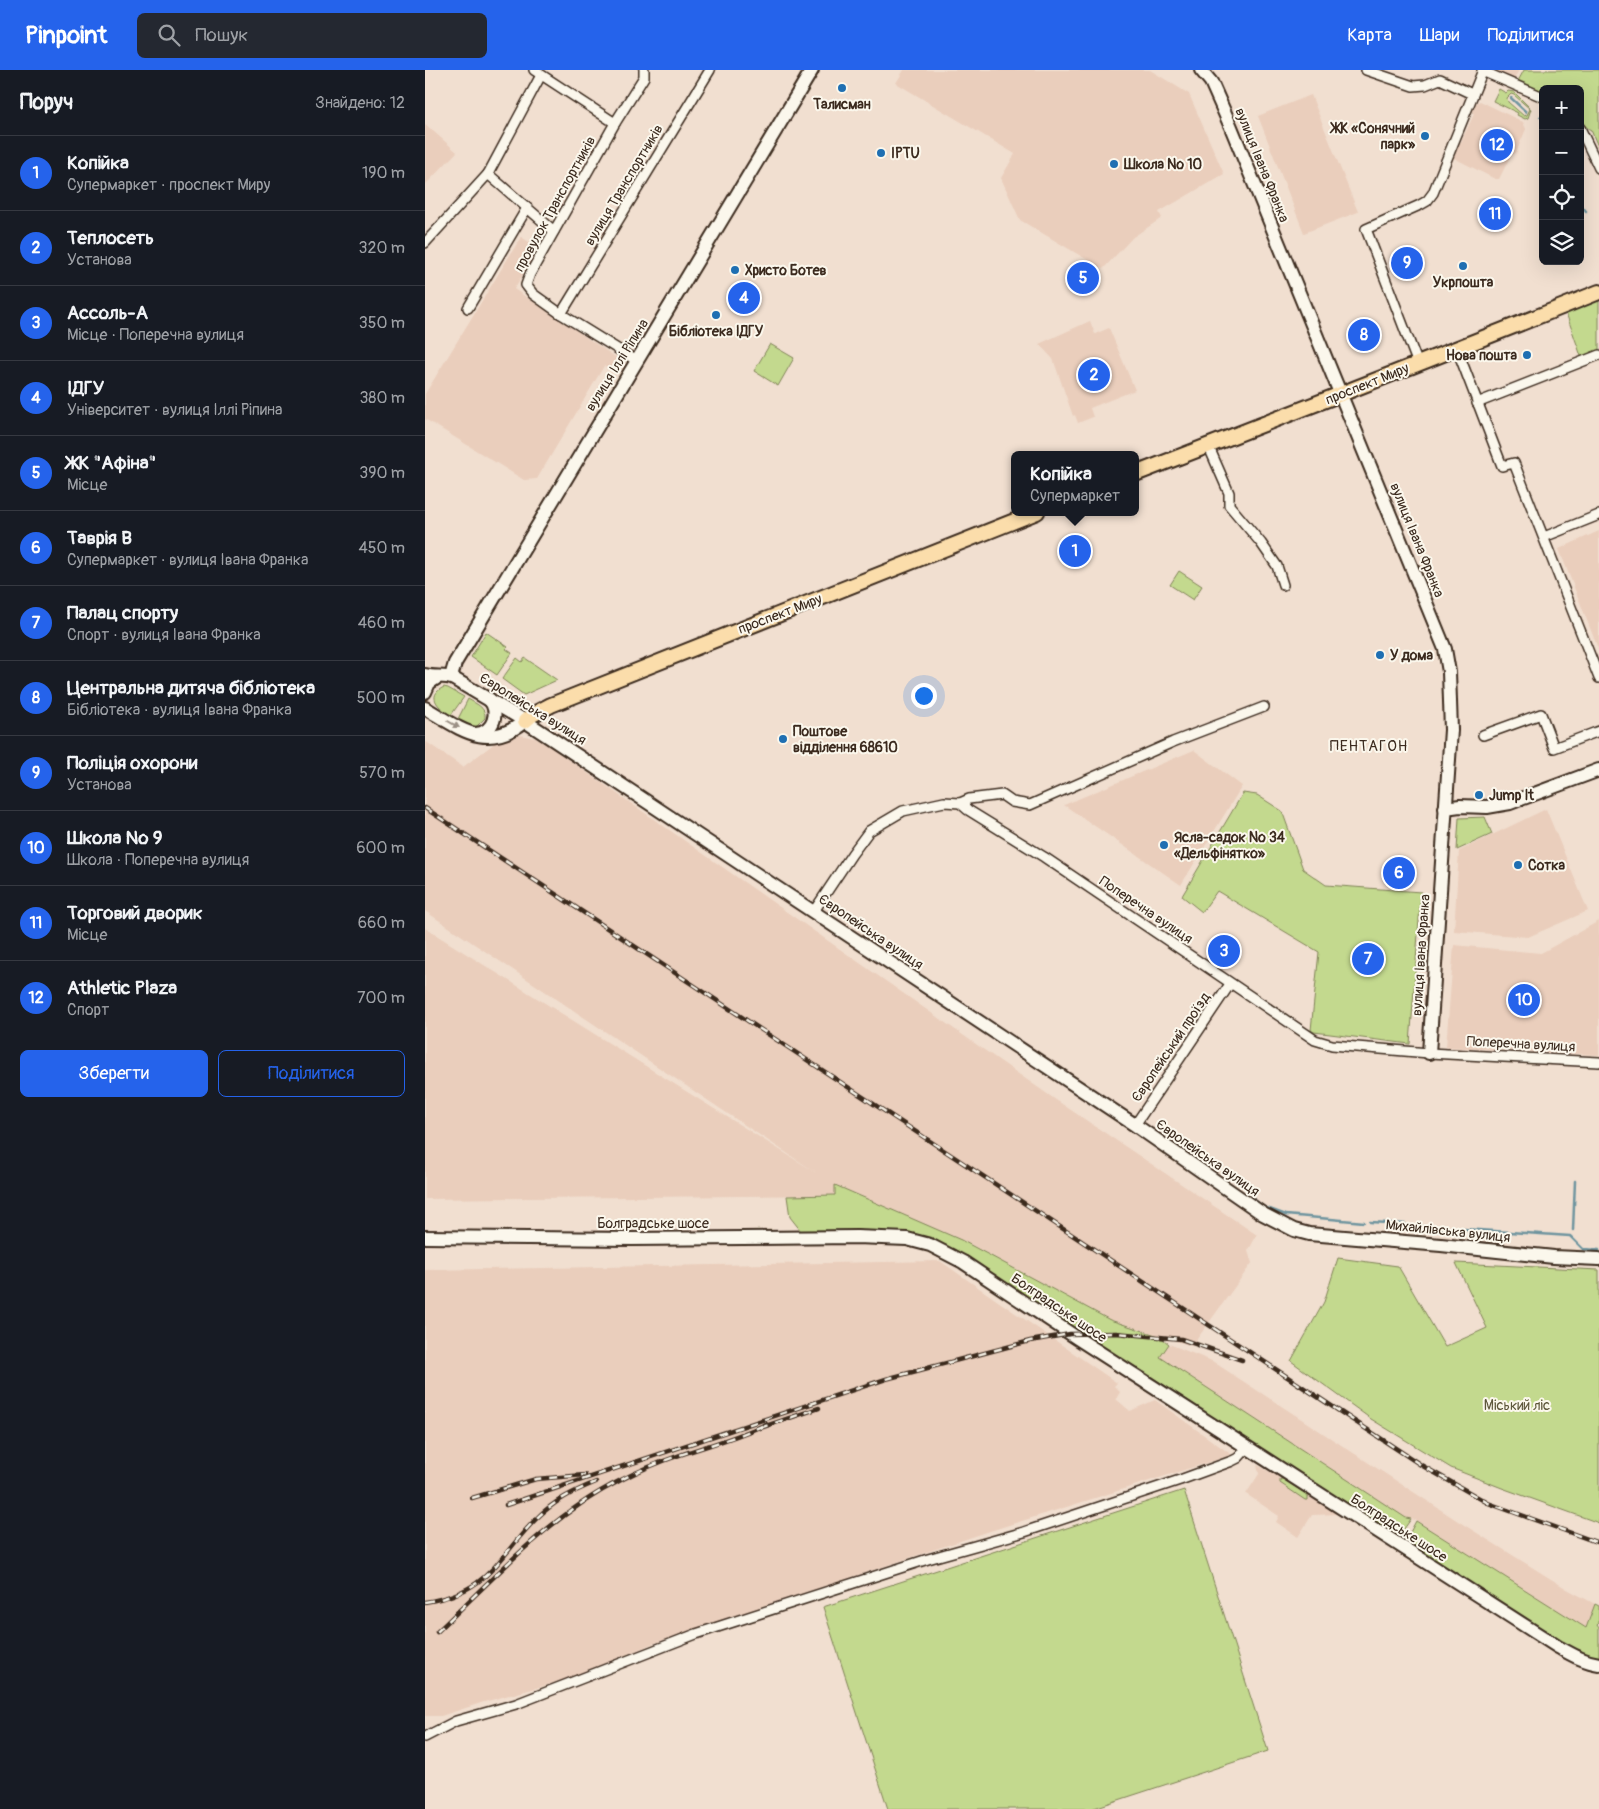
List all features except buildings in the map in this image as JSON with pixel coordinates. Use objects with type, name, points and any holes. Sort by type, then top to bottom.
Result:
[{"type":"main road","name":"вулиця Івана Франка","points":[[1201,70],[1211,82],[1231,128],[1445,649],[1449,672],[1451,730],[1429,1053]]},
{"type":"main road","name":"вулиця Іллі Ріпина","points":[[445,677],[810,71]]},
{"type":"main road","name":"проспект Миру","points":[[1139,472],[1231,435],[1341,395],[1599,292]]},
{"type":"main road","name":"проспект Миру","points":[[525,721],[551,705],[1027,516]]},
{"type":"main road","name":"Європейська вулиця","points":[[425,675],[445,677],[485,696],[525,721],[1135,1125],[1263,1214],[1294,1230]]},
{"type":"main road","points":[[425,692],[429,683],[445,677]]},
{"type":"main road","points":[[472,734],[486,731],[494,720],[494,706],[485,696]]},
{"type":"main road","points":[[425,701],[429,711],[480,737],[491,736],[516,728],[525,721]]},
{"type":"main road","points":[[1445,808],[1460,806],[1487,807],[1510,803],[1599,770]]},
{"type":"main road","name":"Михайлівська вулиця","points":[[1294,1230],[1309,1234],[1554,1257],[1599,1259]]},
{"type":"main road","name":"Болградське шосе","points":[[425,1237],[632,1239],[857,1237],[907,1239],[938,1248],[963,1262],[1070,1334],[1248,1447],[1335,1505],[1558,1646],[1578,1658],[1599,1664]]},
{"type":"street","name":"вулиця Транспортників","points":[[561,314],[710,70]]},
{"type":"street","points":[[1366,70],[1413,86],[1425,85],[1440,79],[1472,94]]},
{"type":"street","points":[[1418,364],[1365,229],[1420,205],[1427,201],[1433,193],[1483,70],[1539,96]]},
{"type":"street","name":"провулок Транспортників","points":[[637,361],[561,314],[533,294],[526,285],[530,274],[615,123],[644,77],[644,71]]},
{"type":"street","points":[[425,243],[488,174],[537,72],[615,123]]},
{"type":"street","points":[[1581,130],[1599,168]]},
{"type":"street","points":[[488,174],[554,231]]},
{"type":"street","points":[[468,308],[527,208]]},
{"type":"street","points":[[1457,349],[1502,466],[1514,463],[1597,665],[1599,678]]},
{"type":"street","points":[[1477,403],[1599,355]]},
{"type":"street","points":[[1209,445],[1229,493],[1229,505],[1261,543],[1277,566],[1283,585]]},
{"type":"street","points":[[1544,537],[1599,515]]},
{"type":"street","points":[[814,911],[869,831],[903,811],[944,802],[960,803],[969,799],[1002,795],[1012,802],[1030,805],[1173,742],[1264,708]]},
{"type":"street","points":[[1483,735],[1541,714],[1554,748],[1599,731]]},
{"type":"street","name":"Поперечна вулиця","points":[[960,803],[968,810],[1044,857],[1315,1040],[1332,1045],[1429,1053],[1599,1062]]},
{"type":"street","name":"Європейський проїзд","points":[[1135,1125],[1230,984]]},
{"type":"street","points":[[425,1737],[456,1721],[516,1704],[696,1634],[928,1559],[1024,1532],[1180,1480],[1232,1461],[1238,1458],[1248,1447]]},
{"type":"shaded area","name":"Школа № 10","points":[[904,70],[1150,70],[1189,94],[1224,174],[1159,212],[1162,218],[1133,237],[1103,269],[1020,220],[1001,178],[1015,154],[896,83]]},
{"type":"shaded area","points":[[1491,70],[1519,70],[1513,81]]},
{"type":"shaded area","points":[[1311,95],[1358,212],[1304,233],[1258,116]]},
{"type":"shaded area","points":[[1480,101],[1523,122],[1526,129],[1516,153],[1511,155],[1499,179],[1495,179],[1454,158],[1453,155],[1474,114],[1472,111],[1476,103]]},
{"type":"shaded area","points":[[425,124],[457,152],[425,185]]},
{"type":"shaded area","points":[[521,237],[539,248],[514,289],[620,360],[612,371],[604,366],[537,479],[524,480],[425,419],[425,394]]},
{"type":"shaded area","points":[[1090,321],[1095,334],[1109,328],[1135,390],[1090,408],[1093,417],[1078,423],[1075,415],[1073,416],[1053,359],[1039,344]]},
{"type":"shaded area","points":[[1599,531],[1599,651],[1559,549]]},
{"type":"shaded area","points":[[520,735],[535,738],[546,744],[1056,1100],[1257,1235],[1248,1251],[1252,1263],[1192,1346],[1110,1320],[961,1240],[836,1186],[835,1195],[425,1199],[425,928],[815,1172],[425,911],[425,741],[463,767],[495,743],[507,737]]},
{"type":"shaded area","name":"Ясла-садок № 34 «Дельфінятко»","points":[[1194,750],[1242,786],[1181,885],[1064,805]]},
{"type":"shaded area","points":[[1546,809],[1588,911],[1528,937],[1454,931],[1459,851]]},
{"type":"shaded area","points":[[1599,921],[1599,1055],[1446,1047],[1454,945],[1541,953]]},
{"type":"shaded area","points":[[940,1261],[1117,1383],[1114,1386],[1120,1392],[1116,1399],[1130,1411],[1155,1400],[1232,1455],[987,1532],[649,1645],[573,1678],[484,1702],[441,1716],[425,1716],[425,1270]]},
{"type":"shaded area","points":[[1169,1344],[1212,1361],[1461,1523],[1567,1589],[1595,1604],[1586,1628],[1415,1520],[1406,1518],[1160,1357]]},
{"type":"shaded area","points":[[1257,1465],[1339,1514],[1312,1515],[1298,1537],[1276,1522],[1279,1516],[1246,1494],[1259,1474]]},
{"type":"green space","points":[[1524,70],[1599,70],[1599,149],[1591,130],[1584,124],[1584,85],[1539,85],[1539,91],[1517,83]]},
{"type":"green space","points":[[1499,89],[1506,93],[1508,91],[1514,92],[1531,109],[1528,118],[1525,119],[1517,115],[1518,113],[1493,101]],"holes":[[[1511,94],[1530,109],[1527,115],[1524,116],[1508,102],[1507,98]]]},
{"type":"green space","points":[[1599,295],[1599,352],[1582,359],[1565,310]]},
{"type":"green space","points":[[770,344],[794,358],[778,386],[754,371]]},
{"type":"green space","points":[[1179,571],[1202,586],[1193,600],[1170,585]]},
{"type":"green space","points":[[486,632],[508,647],[506,649],[512,653],[497,675],[471,657]]},
{"type":"green space","points":[[517,658],[522,662],[525,658],[557,680],[524,695],[502,679]]},
{"type":"green space","points":[[444,687],[464,697],[451,715],[439,706],[435,698],[438,691]]},
{"type":"green space","points":[[468,699],[480,706],[485,714],[485,718],[477,726],[470,726],[458,719]]},
{"type":"green space","points":[[1243,793],[1257,795],[1282,811],[1303,869],[1326,885],[1421,892],[1410,1044],[1314,1032],[1311,1030],[1319,952],[1217,891],[1202,912],[1182,896]]},
{"type":"green space","points":[[1485,817],[1492,834],[1457,850],[1459,818]]},
{"type":"green space","points":[[835,1185],[961,1240],[1110,1320],[1159,1336],[1169,1344],[1160,1357],[1406,1518],[1411,1519],[1399,1536],[1394,1536],[1146,1373],[1079,1334],[955,1250],[932,1240],[801,1231],[790,1217],[787,1196],[835,1195]]},
{"type":"green space","name":"Міський ліс","points":[[1338,1258],[1398,1266],[1445,1347],[1487,1328],[1456,1263],[1599,1270],[1599,1523],[1451,1468],[1371,1419],[1291,1361],[1324,1302]]},
{"type":"green space","points":[[1280,1479],[1308,1495],[1308,1500],[1305,1500],[1280,1483]]},
{"type":"green space","points":[[1184,1490],[1268,1751],[1091,1809],[888,1809],[823,1607]]},
{"type":"green space","points":[[1416,1521],[1586,1628],[1595,1604],[1599,1606],[1599,1623],[1597,1625],[1599,1628],[1599,1661],[1586,1659],[1406,1543]]},
{"type":"waterway","points":[[1511,98],[1526,112]]},
{"type":"waterway","points":[[1573,1230],[1575,1181]]},
{"type":"waterway","points":[[1252,1198],[1264,1207],[1286,1215],[1364,1222]]},
{"type":"waterway","points":[[1370,1222],[1405,1224]]},
{"type":"waterway","points":[[1418,1226],[1570,1236],[1583,1249],[1599,1250]]},
{"type":"railway","points":[[425,808],[1421,1465],[1488,1503],[1599,1543]]},
{"type":"railway","points":[[506,1505],[886,1379],[1030,1341],[1070,1334],[1116,1333],[1181,1339],[1242,1360]]},
{"type":"railway","points":[[760,1428],[819,1408]]},
{"type":"railway","points":[[437,1632],[523,1549],[570,1511],[595,1495],[650,1466],[735,1437],[766,1424]]},
{"type":"railway","points":[[472,1498],[536,1479],[585,1475]]},
{"type":"railway","points":[[425,1602],[447,1597],[478,1582],[490,1572],[523,1533],[550,1506],[596,1482]]},
{"type":"place","name":"Талисман","points":[[842,88]]},
{"type":"place","name":"ЖК «Сонячний парк»","points":[[1425,136]]},
{"type":"place","name":"Athletic Plaza","points":[[1497,145]]},
{"type":"place","name":"IPTU","points":[[881,153]]},
{"type":"place","name":"Школа № 10","points":[[1114,164]]},
{"type":"place","name":"Торговий дворик","points":[[1495,214]]},
{"type":"place","name":"Поліція охорони","points":[[1407,263]]},
{"type":"place","name":"Укрпошта","points":[[1463,266]]},
{"type":"place","name":"Христо Ботев","points":[[735,270]]},
{"type":"place","name":"ЖК \"Афіна\"","points":[[1083,278]]},
{"type":"place","name":"ІДГУ","points":[[744,298]]},
{"type":"place","name":"Бібліотека ІДГУ","points":[[716,315]]},
{"type":"place","name":"Центральна дитяча бібліотека","points":[[1364,335]]},
{"type":"place","name":"Нова пошта","points":[[1527,355]]},
{"type":"place","name":"Теплосеть","points":[[1094,375]]},
{"type":"place","name":"Копійка","points":[[1075,551]]},
{"type":"place","name":"У дома","points":[[1380,655]]},
{"type":"place","name":"Поштове відділення 68610","points":[[783,739]]},
{"type":"place","name":"Jump It","points":[[1479,795]]},
{"type":"place","name":"Ясла-садок № 34 «Дельфінятко»","points":[[1164,845]]},
{"type":"place","name":"Сотка","points":[[1518,865]]},
{"type":"place","name":"Таврія В","points":[[1399,873]]},
{"type":"place","name":"Ассоль-А","points":[[1224,951]]},
{"type":"place","name":"Палац спорту","points":[[1368,959]]},
{"type":"place","name":"Школа № 9","points":[[1524,1000]]},
{"type":"district","name":"ПЕНТАГОН","points":[[1369,746]]}]
